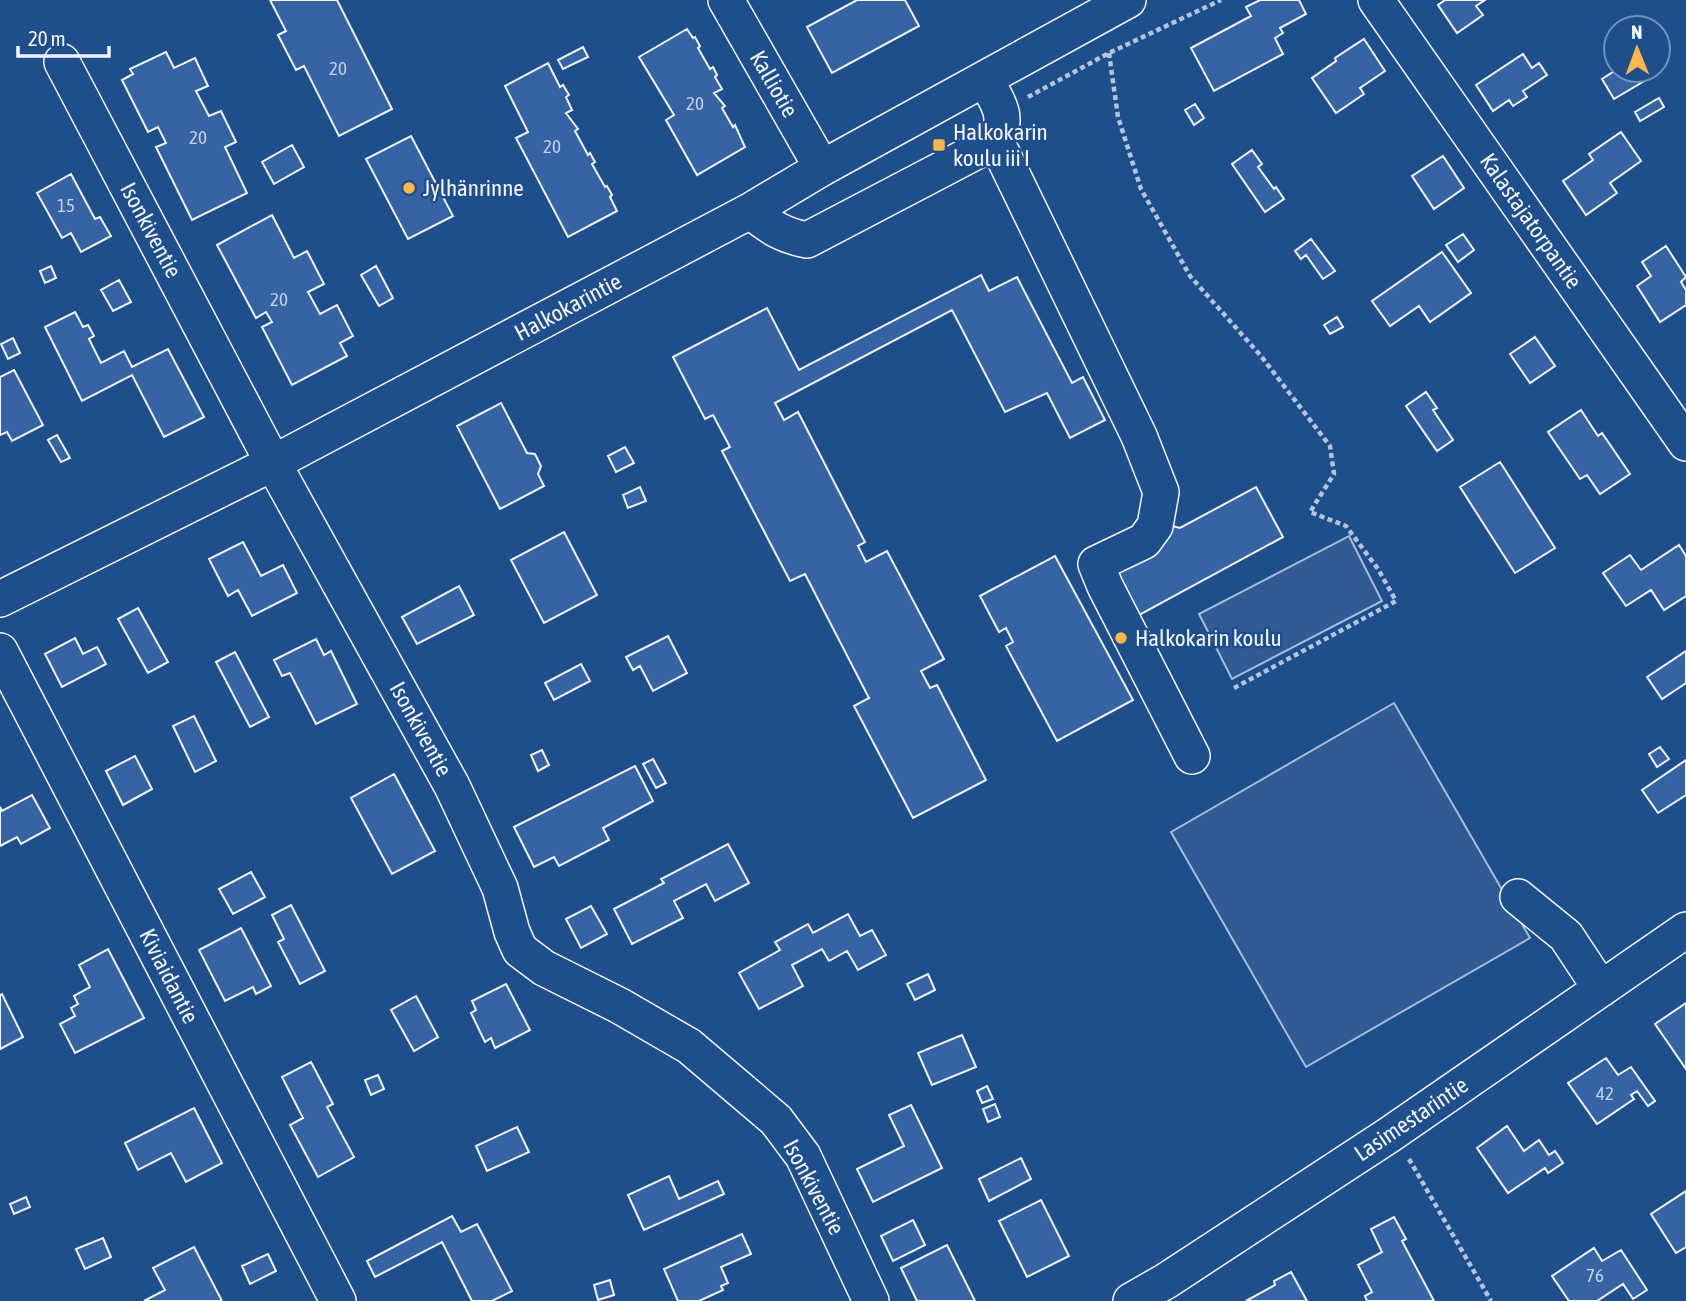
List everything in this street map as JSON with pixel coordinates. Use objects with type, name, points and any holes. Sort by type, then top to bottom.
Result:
[{"type":"street","name":"Kalliotie","points":[[726,0],[822,168]]},
{"type":"street","name":"Halkokarintie","points":[[0,599],[273,463],[750,211],[822,168],[1128,0]]},
{"type":"street","name":"Kalastajatorpantie","points":[[1376,0],[1686,443]]},
{"type":"street","name":"Isonkiventie","points":[[62,62],[273,463],[452,786],[500,888],[512,933],[520,950],[544,968],[620,1006],[689,1046],[776,1120],[803,1156],[871,1301]]},
{"type":"street","points":[[750,211],[774,230],[786,236],[807,240],[996,141],[1001,132],[1003,111],[985,79]]},
{"type":"street","points":[[996,141],[1139,436],[1161,492],[1155,526],[1144,541],[1096,564],[1192,756]]},
{"type":"street","name":"Kiviaidantie","points":[[0,651],[338,1301]]},
{"type":"street","points":[[1518,897],[1566,936],[1601,989]]},
{"type":"street","name":"Lasimestarintie","points":[[1130,1301],[1166,1281],[1390,1135],[1686,930]]},
{"type":"path","points":[[1109,52],[1118,117],[1141,189],[1190,276],[1261,356],[1330,446],[1334,474],[1310,512],[1346,526],[1378,569],[1396,601],[1234,688]]},
{"type":"path","points":[[1404,1150],[1491,1301]]},
{"type":"shaded area","points":[[1349,536],[1382,601],[1232,679],[1199,614]]},
{"type":"shaded area","points":[[1394,703],[1530,938],[1306,1067],[1171,832]]},
{"type":"building","points":[[270,0],[337,0],[392,109],[339,136],[304,66],[296,70],[278,35],[286,31]]},
{"type":"building","points":[[857,0],[905,0],[919,26],[832,73],[807,27]]},
{"type":"building","points":[[1260,0],[1299,0],[1306,14],[1280,28],[1283,33],[1275,38],[1283,54],[1214,91],[1191,48],[1251,16],[1246,7]]},
{"type":"building","points":[[1445,0],[1485,0],[1476,6],[1483,15],[1457,33],[1438,5]]},
{"type":"building","points":[[687,29],[693,38],[695,37],[710,69],[713,67],[717,75],[715,77],[722,89],[714,93],[725,106],[722,108],[733,127],[735,125],[745,147],[697,175],[666,120],[674,115],[639,57]]},
{"type":"building","points":[[1364,39],[1385,71],[1360,88],[1364,94],[1336,113],[1312,78],[1336,61],[1335,58]]},
{"type":"building","points":[[583,47],[588,57],[563,69],[558,60]]},
{"type":"building","points":[[166,52],[174,68],[195,58],[208,86],[196,91],[209,116],[221,111],[236,142],[225,147],[247,193],[192,220],[156,147],[166,143],[158,127],[148,132],[122,80],[133,74],[130,69]]},
{"type":"building","points":[[1523,54],[1532,68],[1539,63],[1547,75],[1523,91],[1527,97],[1513,106],[1509,100],[1493,111],[1476,85]]},
{"type":"building","points":[[548,63],[560,87],[563,85],[569,95],[566,97],[572,110],[566,113],[578,129],[575,131],[595,162],[592,164],[612,195],[610,197],[617,211],[568,237],[516,138],[528,132],[505,86]]},
{"type":"building","points":[[1605,84],[1639,84],[1614,99]]},
{"type":"building","points":[[1659,98],[1664,107],[1640,121],[1635,112]]},
{"type":"building","points":[[1195,104],[1204,118],[1194,125],[1185,110]]},
{"type":"building","points":[[1621,132],[1641,161],[1610,183],[1617,193],[1586,215],[1563,181],[1593,160],[1589,154]]},
{"type":"building","name":"Jylhänrinne","points":[[411,136],[453,216],[408,239],[366,159]]},
{"type":"building","points":[[292,145],[304,167],[274,184],[262,162]]},
{"type":"building","points":[[1252,150],[1262,164],[1258,167],[1284,199],[1265,212],[1232,164]]},
{"type":"building","points":[[1443,156],[1464,188],[1434,209],[1412,176]]},
{"type":"building","points":[[71,174],[95,219],[100,217],[111,236],[81,252],[71,233],[62,238],[37,193]]},
{"type":"building","points":[[272,215],[294,258],[307,251],[324,284],[308,292],[320,314],[337,305],[353,336],[340,343],[347,356],[292,385],[262,327],[272,322],[266,312],[256,318],[217,245]]},
{"type":"building","points":[[1463,234],[1474,250],[1458,262],[1446,245]]},
{"type":"building","points":[[1311,239],[1335,271],[1323,279],[1306,255],[1301,259],[1295,251]]},
{"type":"building","points":[[1666,246],[1686,277],[1681,282],[1686,290],[1686,305],[1660,322],[1637,286],[1651,276],[1642,262]]},
{"type":"building","points":[[1442,252],[1471,293],[1430,322],[1419,306],[1390,326],[1372,301]]},
{"type":"building","points":[[51,266],[56,278],[45,283],[40,271]]},
{"type":"building","points":[[376,266],[393,298],[379,306],[361,275]]},
{"type":"building","points":[[981,275],[989,291],[1017,277],[1072,383],[1083,377],[1105,420],[1070,438],[1047,393],[1005,412],[952,310],[775,403],[784,420],[798,412],[865,542],[858,546],[866,562],[887,551],[944,659],[921,671],[930,688],[937,685],[986,780],[913,818],[854,706],[869,698],[805,574],[790,581],[722,451],[730,447],[713,415],[705,419],[673,357],[767,308],[799,370]]},
{"type":"building","points":[[119,280],[131,302],[113,311],[101,290]]},
{"type":"building","points":[[75,312],[83,327],[88,325],[94,336],[89,339],[101,363],[124,351],[132,367],[168,349],[204,417],[164,437],[132,375],[82,401],[45,327]]},
{"type":"building","points":[[1337,317],[1343,327],[1330,334],[1324,325]]},
{"type":"building","points":[[1535,337],[1555,366],[1530,383],[1510,354]]},
{"type":"building","points":[[13,338],[20,353],[8,359],[1,344]]},
{"type":"building","points":[[14,370],[43,425],[12,441],[7,432],[0,435],[0,377]]},
{"type":"building","points":[[1426,392],[1437,408],[1433,410],[1453,440],[1437,451],[1406,406]]},
{"type":"building","points":[[501,403],[527,453],[535,454],[541,466],[538,474],[544,486],[500,509],[457,426]]},
{"type":"building","points":[[1581,410],[1598,436],[1602,433],[1630,474],[1600,494],[1587,475],[1580,479],[1548,432]]},
{"type":"building","points":[[57,435],[70,458],[61,462],[48,440]]},
{"type":"building","points":[[625,447],[634,463],[616,472],[608,456]]},
{"type":"building","points":[[1500,462],[1555,548],[1515,573],[1460,487]]},
{"type":"building","points":[[640,487],[646,501],[628,508],[623,495]]},
{"type":"building","points":[[1256,487],[1283,537],[1130,620],[1103,569],[1161,523],[1180,528]]},
{"type":"building","points":[[564,532],[597,595],[544,623],[511,560]]},
{"type":"building","points":[[243,542],[261,576],[283,565],[297,593],[252,616],[238,590],[228,596],[209,559]]},
{"type":"building","points":[[1679,545],[1686,556],[1686,596],[1664,610],[1651,590],[1626,606],[1603,573],[1630,555],[1641,570]]},
{"type":"building","points":[[1055,556],[1133,700],[1057,741],[1006,646],[1013,642],[1006,628],[999,632],[980,596]]},
{"type":"building","points":[[459,586],[474,615],[417,644],[402,617]]},
{"type":"building","points":[[138,608],[168,662],[148,673],[118,619]]},
{"type":"building","points":[[668,636],[687,673],[653,691],[640,666],[633,670],[626,657]]},
{"type":"building","points":[[75,638],[83,654],[97,647],[106,664],[62,687],[45,654]]},
{"type":"building","points":[[316,639],[324,655],[331,651],[357,704],[316,724],[290,673],[282,676],[274,660]]},
{"type":"building","points":[[1686,651],[1686,683],[1662,699],[1647,677]]},
{"type":"building","points":[[235,652],[269,717],[250,727],[216,662]]},
{"type":"building","points":[[581,664],[590,681],[554,700],[545,683]]},
{"type":"building","points":[[194,716],[216,761],[195,772],[173,726]]},
{"type":"building","points":[[1660,747],[1669,759],[1657,767],[1649,754]]},
{"type":"building","points":[[542,750],[549,765],[538,771],[531,755]]},
{"type":"building","points":[[135,756],[152,789],[123,805],[106,771]]},
{"type":"building","points":[[653,759],[666,783],[656,788],[643,764]]},
{"type":"building","points":[[1686,760],[1686,795],[1658,813],[1642,790]]},
{"type":"building","points":[[635,766],[653,801],[603,828],[609,840],[559,866],[554,857],[534,867],[514,827]]},
{"type":"building","points":[[394,774],[435,851],[392,874],[351,798]]},
{"type":"building","points":[[32,795],[50,828],[21,844],[17,837],[0,846],[0,807],[2,811]]},
{"type":"building","points":[[728,844],[749,883],[715,901],[706,884],[674,901],[683,918],[632,944],[614,909],[664,883],[661,879]]},
{"type":"building","points":[[251,872],[265,897],[233,914],[219,889]]},
{"type":"building","points":[[291,905],[325,971],[300,984],[278,942],[284,939],[272,915]]},
{"type":"building","points":[[591,906],[607,934],[581,948],[566,919]]},
{"type":"building","points":[[848,914],[860,936],[872,930],[886,955],[858,970],[847,951],[829,961],[822,949],[792,965],[803,986],[759,1009],[739,973],[780,950],[775,942],[808,924],[813,933]]},
{"type":"building","points":[[241,928],[271,986],[256,994],[253,987],[225,1001],[199,950]]},
{"type":"building","points":[[108,949],[144,1018],[75,1053],[60,1024],[75,1016],[71,1008],[78,1004],[74,996],[90,987],[79,965]]},
{"type":"building","points":[[928,974],[935,990],[915,1000],[907,984]]},
{"type":"building","points":[[506,984],[530,1030],[495,1048],[491,1038],[485,1042],[471,1013],[476,1010],[472,1001]]},
{"type":"building","points":[[2,994],[23,1037],[0,1049],[0,995]]},
{"type":"building","points":[[416,996],[438,1037],[414,1051],[391,1010]]},
{"type":"building","points":[[1686,1003],[1686,1069],[1655,1024]]},
{"type":"building","points":[[962,1035],[976,1067],[932,1085],[918,1053]]},
{"type":"building","points":[[1606,1058],[1618,1075],[1631,1067],[1655,1101],[1648,1106],[1637,1091],[1631,1095],[1634,1099],[1597,1124],[1568,1083]]},
{"type":"building","points":[[311,1062],[333,1104],[327,1107],[354,1157],[318,1177],[290,1125],[303,1118],[282,1077]]},
{"type":"building","points":[[378,1075],[384,1089],[371,1095],[365,1080]]},
{"type":"building","points":[[987,1086],[993,1099],[982,1103],[977,1091]]},
{"type":"building","points":[[995,1104],[1000,1117],[988,1122],[983,1109]]},
{"type":"building","points":[[911,1105],[942,1168],[873,1202],[857,1169],[904,1146],[889,1115]]},
{"type":"building","points":[[194,1108],[222,1163],[186,1182],[171,1153],[138,1170],[125,1143]]},
{"type":"building","points":[[1507,1126],[1524,1151],[1539,1140],[1549,1155],[1555,1151],[1563,1163],[1548,1173],[1545,1168],[1508,1193],[1477,1148]]},
{"type":"building","points":[[517,1127],[529,1152],[487,1171],[476,1146]]},
{"type":"building","points":[[1021,1158],[1031,1179],[989,1201],[979,1179]]},
{"type":"building","points":[[669,1176],[679,1199],[718,1181],[724,1194],[644,1230],[628,1195]]},
{"type":"building","points":[[1686,1191],[1686,1247],[1676,1253],[1651,1214]]},
{"type":"building","points":[[26,1197],[30,1207],[14,1214],[10,1204]]},
{"type":"building","points":[[1041,1200],[1069,1256],[1027,1277],[999,1221]]},
{"type":"building","points":[[452,1216],[461,1232],[477,1224],[512,1291],[492,1301],[472,1301],[442,1242],[375,1277],[367,1261]]},
{"type":"building","points":[[1394,1217],[1406,1239],[1402,1241],[1434,1301],[1367,1301],[1365,1296],[1372,1292],[1358,1265],[1382,1252],[1371,1229]]},
{"type":"building","points":[[913,1220],[925,1245],[893,1261],[881,1236]]},
{"type":"building","points":[[742,1234],[751,1254],[721,1267],[728,1283],[721,1286],[723,1290],[699,1301],[678,1301],[664,1269]]},
{"type":"building","points":[[103,1238],[111,1257],[85,1269],[76,1249]]},
{"type":"building","points":[[947,1245],[975,1301],[917,1301],[901,1268]]},
{"type":"building","points":[[194,1247],[222,1301],[144,1301],[165,1290],[153,1268]]},
{"type":"building","points":[[1594,1248],[1602,1261],[1621,1250],[1647,1290],[1633,1299],[1623,1284],[1597,1301],[1569,1301],[1552,1276]]},
{"type":"building","points":[[268,1254],[276,1271],[250,1284],[242,1266]]},
{"type":"building","points":[[1291,1272],[1307,1301],[1246,1301],[1275,1285],[1274,1281]]},
{"type":"building","points":[[610,1280],[614,1295],[598,1300],[594,1285]]},
{"type":"place","name":"Halkokarin koulu iii I","points":[[939,145]]},
{"type":"place","name":"Jylhänrinne","points":[[409,188]]},
{"type":"place","name":"Halkokarin koulu","points":[[1121,638]]}]
